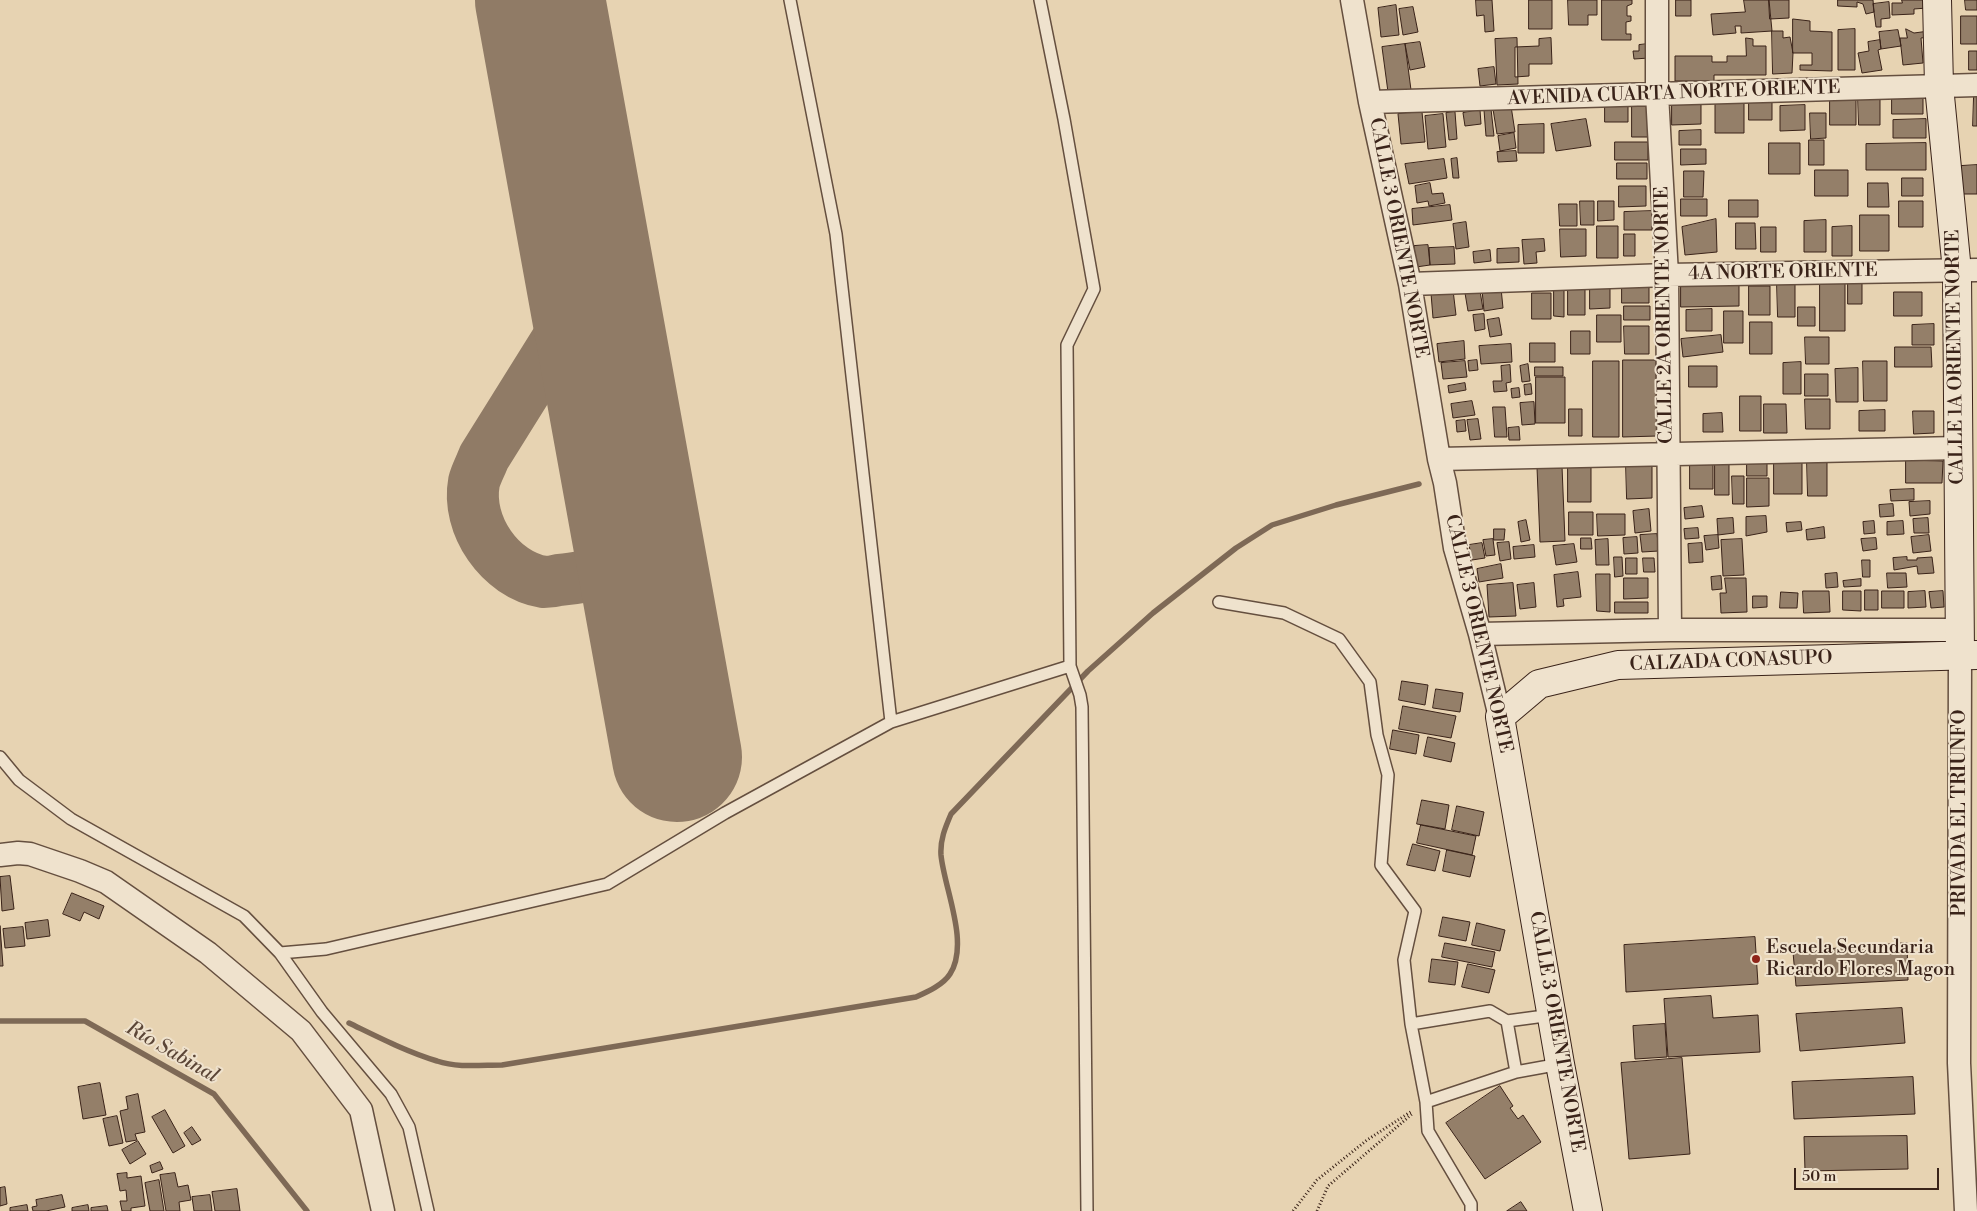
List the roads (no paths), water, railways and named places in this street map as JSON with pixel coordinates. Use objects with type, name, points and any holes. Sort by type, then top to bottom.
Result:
[{"type":"street","name":"CALLE 3 ORIENTE NORTE","points":[[1352,0],[1370,102],[1410,284],[1455,548],[1480,634],[1500,717],[1560,1064],[1588,1211]]},
{"type":"street","name":"CALLE 2A ORIENTE NORTE","points":[[1657,0],[1658,94],[1667,274],[1670,630]]},
{"type":"street","name":"CALLE 1A ORIENTE NORTE","points":[[1937,0],[1940,86],[1967,270],[1959,448],[1965,647]]},
{"type":"street","name":"AVENIDA CUARTA NORTE ORIENTE","points":[[1370,102],[1977,85]]},
{"type":"street","name":"4A NORTE ORIENTE","points":[[1410,284],[1667,274],[1967,270]]},
{"type":"street","points":[[1439,459],[1959,448]]},
{"type":"street","points":[[1480,634],[1670,630],[1965,647]]},
{"type":"street","name":"CALZADA CONASUPO","points":[[1500,717],[1539,684],[1618,665],[1965,647]]},
{"type":"street","name":"PRIVADA EL TRIUNFO","points":[[1965,647],[1959,1063],[1966,1211]]},
{"type":"street","points":[[0,855],[30,854],[80,870],[106,882],[208,953],[300,1031],[361,1110],[383,1211]]},
{"type":"lane","points":[[790,0],[836,234],[891,722]]},
{"type":"lane","points":[[1040,0],[1064,119],[1094,289],[1066,345],[1071,669],[1082,707],[1087,1211]]},
{"type":"lane","points":[[1218,602],[1284,613],[1339,639],[1370,682],[1376,736],[1388,775],[1381,865],[1415,911],[1404,960],[1411,1024],[1426,1102],[1428,1131],[1471,1204],[1471,1211]]},
{"type":"lane","points":[[280,953],[326,949],[606,884],[725,813],[891,722],[1071,669]]},
{"type":"lane","points":[[0,757],[19,780],[71,819],[244,916],[280,953],[322,1012],[391,1094],[409,1127],[428,1211]]},
{"type":"lane","points":[[1411,1024],[1490,1011],[1507,1021],[1552,1014]]},
{"type":"lane","points":[[1507,1021],[1516,1072]]},
{"type":"lane","points":[[1426,1102],[1516,1072],[1560,1064]]},
{"type":"waterway","points":[[349,1023],[404,1049],[437,1061],[461,1065],[502,1065],[916,997],[925,993],[947,978],[955,961],[957,931],[941,855],[942,839],[951,814],[1088,671],[1153,613],[1236,548],[1272,525],[1336,505],[1419,484]]},
{"type":"waterway","name":"Río Sabinal","points":[[0,1021],[85,1021],[214,1094],[307,1211]]},
{"type":"place","name":"Escuela Secundaria Ricardo Flores Magon","points":[[1756,959]]}]
